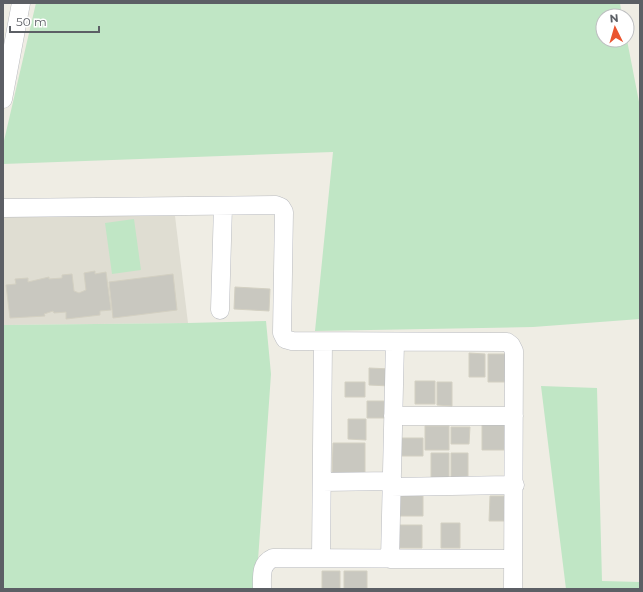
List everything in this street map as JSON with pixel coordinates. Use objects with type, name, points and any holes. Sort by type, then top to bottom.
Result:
[{"type":"street","points":[[3,99],[21,3]]},
{"type":"street","points":[[3,208],[276,205],[281,207],[284,212],[282,333],[285,338],[292,341],[323,342],[507,342],[512,345],[514,351],[515,485],[513,589]]},
{"type":"street","points":[[220,310],[223,206]]},
{"type":"street","points":[[321,558],[323,342]]},
{"type":"street","points":[[390,558],[395,342]]},
{"type":"street","points":[[393,416],[514,416]]},
{"type":"street","points":[[322,482],[515,485]]},
{"type":"street","points":[[262,589],[262,567],[267,561],[273,558],[513,559]]},
{"type":"shaded area","points":[[3,216],[175,216],[188,323],[3,325]]},
{"type":"green space","points":[[36,3],[620,3],[621,8],[595,8],[595,48],[629,48],[640,107],[640,319],[533,327],[315,331],[333,152],[3,164],[3,145]]},
{"type":"green space","points":[[134,219],[141,270],[112,274],[105,223]]},
{"type":"green space","points":[[266,321],[271,374],[256,589],[3,589],[3,325]]},
{"type":"green space","points":[[541,386],[597,388],[602,581],[640,582],[640,589],[566,589]]},
{"type":"building","points":[[95,271],[95,274],[106,272],[111,310],[100,311],[100,315],[66,319],[66,312],[54,313],[53,311],[44,314],[45,316],[10,318],[6,285],[16,284],[15,279],[28,278],[28,282],[49,277],[49,279],[62,278],[62,275],[72,274],[74,291],[79,293],[86,290],[84,273]]},
{"type":"building","points":[[173,274],[177,310],[113,318],[109,282]]},
{"type":"building","points":[[235,287],[270,289],[269,311],[234,309]]},
{"type":"building","points":[[469,353],[485,354],[485,377],[469,377]]},
{"type":"building","points":[[488,354],[506,354],[506,382],[488,382]]},
{"type":"building","points":[[369,368],[391,369],[390,386],[369,385]]},
{"type":"building","points":[[415,381],[435,381],[435,404],[415,404]]},
{"type":"building","points":[[345,382],[365,382],[365,397],[345,397]]},
{"type":"building","points":[[437,382],[452,382],[452,406],[437,405]]},
{"type":"building","points":[[367,401],[389,401],[389,418],[367,418]]},
{"type":"building","points":[[348,419],[366,419],[366,440],[348,439]]},
{"type":"building","points":[[482,424],[507,424],[507,450],[482,450]]},
{"type":"building","points":[[425,426],[449,426],[449,450],[425,450]]},
{"type":"building","points":[[451,427],[470,427],[469,444],[451,444]]},
{"type":"building","points":[[400,438],[423,438],[423,456],[400,456]]},
{"type":"building","points":[[333,443],[365,443],[365,478],[332,477]]},
{"type":"building","points":[[431,453],[449,453],[449,478],[431,478]]},
{"type":"building","points":[[451,453],[468,453],[468,478],[451,478]]},
{"type":"building","points":[[400,491],[423,491],[423,516],[400,516]]},
{"type":"building","points":[[490,496],[507,496],[507,521],[489,521]]},
{"type":"building","points":[[441,523],[460,523],[460,548],[441,548]]},
{"type":"building","points":[[400,525],[422,525],[422,548],[399,548]]},
{"type":"building","points":[[322,571],[340,571],[340,589],[322,589]]},
{"type":"building","points":[[344,571],[367,571],[367,589],[344,589]]}]
